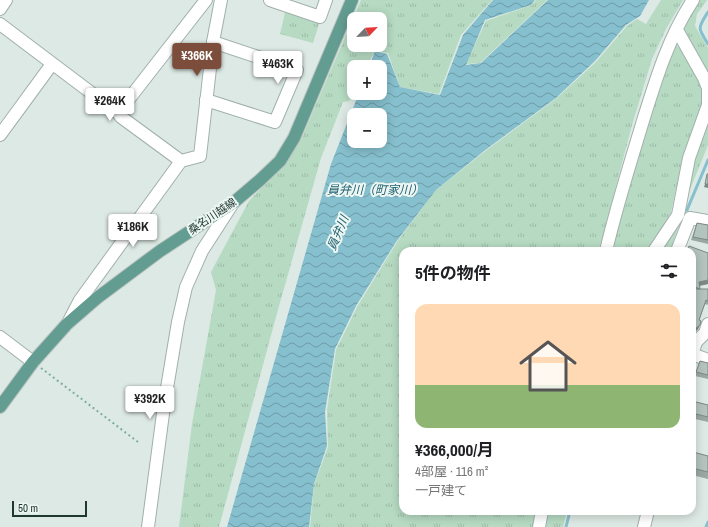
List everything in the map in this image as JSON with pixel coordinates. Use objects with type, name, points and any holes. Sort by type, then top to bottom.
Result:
[{"type":"main road","name":"桑名川越線","points":[[0,407],[33,362],[67,324],[96,298],[160,251],[233,203],[280,161],[294,138],[352,0]]},
{"type":"street","points":[[0,9],[6,0]]},
{"type":"street","points":[[118,113],[206,0]]},
{"type":"street","points":[[67,324],[80,300],[181,161],[200,156],[213,42],[220,0]]},
{"type":"street","points":[[270,0],[284,2],[320,16],[326,0]]},
{"type":"street","points":[[607,247],[616,207],[661,62],[693,0]]},
{"type":"street","points":[[0,24],[181,161]]},
{"type":"street","points":[[677,30],[708,88],[708,106],[689,158],[684,216],[678,247]]},
{"type":"street","points":[[206,100],[275,122],[297,70],[213,42]]},
{"type":"street","points":[[0,135],[52,64]]},
{"type":"street","points":[[148,527],[164,406],[178,322],[186,287],[202,251],[233,203]]},
{"type":"street","points":[[684,216],[708,221]]},
{"type":"street","points":[[657,247],[684,216]]},
{"type":"street","points":[[696,339],[705,333],[708,324]]},
{"type":"street","points":[[0,337],[33,362]]},
{"type":"street","points":[[696,356],[708,360]]},
{"type":"street","points":[[539,527],[541,515]]},
{"type":"street","points":[[644,527],[647,515]]},
{"type":"path","points":[[33,362],[138,442]]},
{"type":"green space","points":[[361,0],[492,0],[461,35],[439,94],[400,87],[388,53],[382,52],[387,52],[387,12],[356,12]]},
{"type":"green space","points":[[536,0],[547,0],[480,63],[466,64],[486,21],[532,5]]},
{"type":"green space","points":[[661,0],[683,0],[666,29],[652,59],[632,125],[600,247],[399,247],[399,515],[535,515],[533,527],[310,527],[314,485],[328,447],[327,410],[336,350],[357,307],[397,242],[435,191],[484,152],[557,98],[596,62],[627,26],[637,19],[646,24]]},
{"type":"green space","points":[[698,0],[707,0],[697,14],[695,26],[708,48],[708,76],[683,29]]},
{"type":"green space","points":[[286,8],[320,21],[313,43],[280,34]]},
{"type":"green space","points":[[347,33],[347,52],[374,52],[370,60],[347,60],[347,100],[350,100],[343,102],[321,158],[219,527],[179,527],[192,424],[216,290],[211,272],[249,201],[281,167],[300,142]]},
{"type":"green space","points":[[674,45],[683,49],[702,85],[704,94],[700,111],[683,157],[671,212],[651,247],[612,247],[653,98]]},
{"type":"green space","points":[[708,117],[708,145],[687,197],[690,162]]},
{"type":"green space","points":[[681,219],[671,247],[662,247]]},
{"type":"green space","points":[[548,515],[566,515],[563,527],[545,527]]},
{"type":"water","name":"員弁川（町家川）","points":[[493,0],[535,0],[531,5],[485,20],[466,65],[481,63],[548,0],[649,0],[640,16],[626,25],[595,61],[556,98],[484,151],[436,190],[396,242],[356,306],[335,349],[325,412],[327,446],[314,484],[309,527],[227,527],[331,164],[347,123],[347,148],[387,148],[387,108],[353,108],[356,100],[387,100],[387,60],[372,60],[375,52],[387,54],[400,87],[440,95],[463,35]]},
{"type":"building","points":[[707,174],[708,184],[705,184]]},
{"type":"building","points":[[697,223],[708,225],[708,240],[693,237]]},
{"type":"building","points":[[696,249],[708,253],[708,280],[699,282],[700,289],[696,288]]},
{"type":"building","points":[[696,289],[708,289],[708,301],[706,300],[699,320],[701,321],[700,325],[696,328]]},
{"type":"building","points":[[700,361],[708,363],[708,375],[696,372]]},
{"type":"building","points":[[696,402],[708,405],[708,417],[696,414]]},
{"type":"building","points":[[696,453],[708,456],[708,472],[696,469]]},
{"type":"waterway","points":[[708,12],[702,21],[700,28],[708,44]]},
{"type":"waterway","points":[[687,210],[708,160]]},
{"type":"waterway","points":[[566,527],[569,515]]},
{"type":"waterway","points":[[706,527],[708,522]]},
{"type":"water label","name":"員弁川","points":[[338,233]]}]
